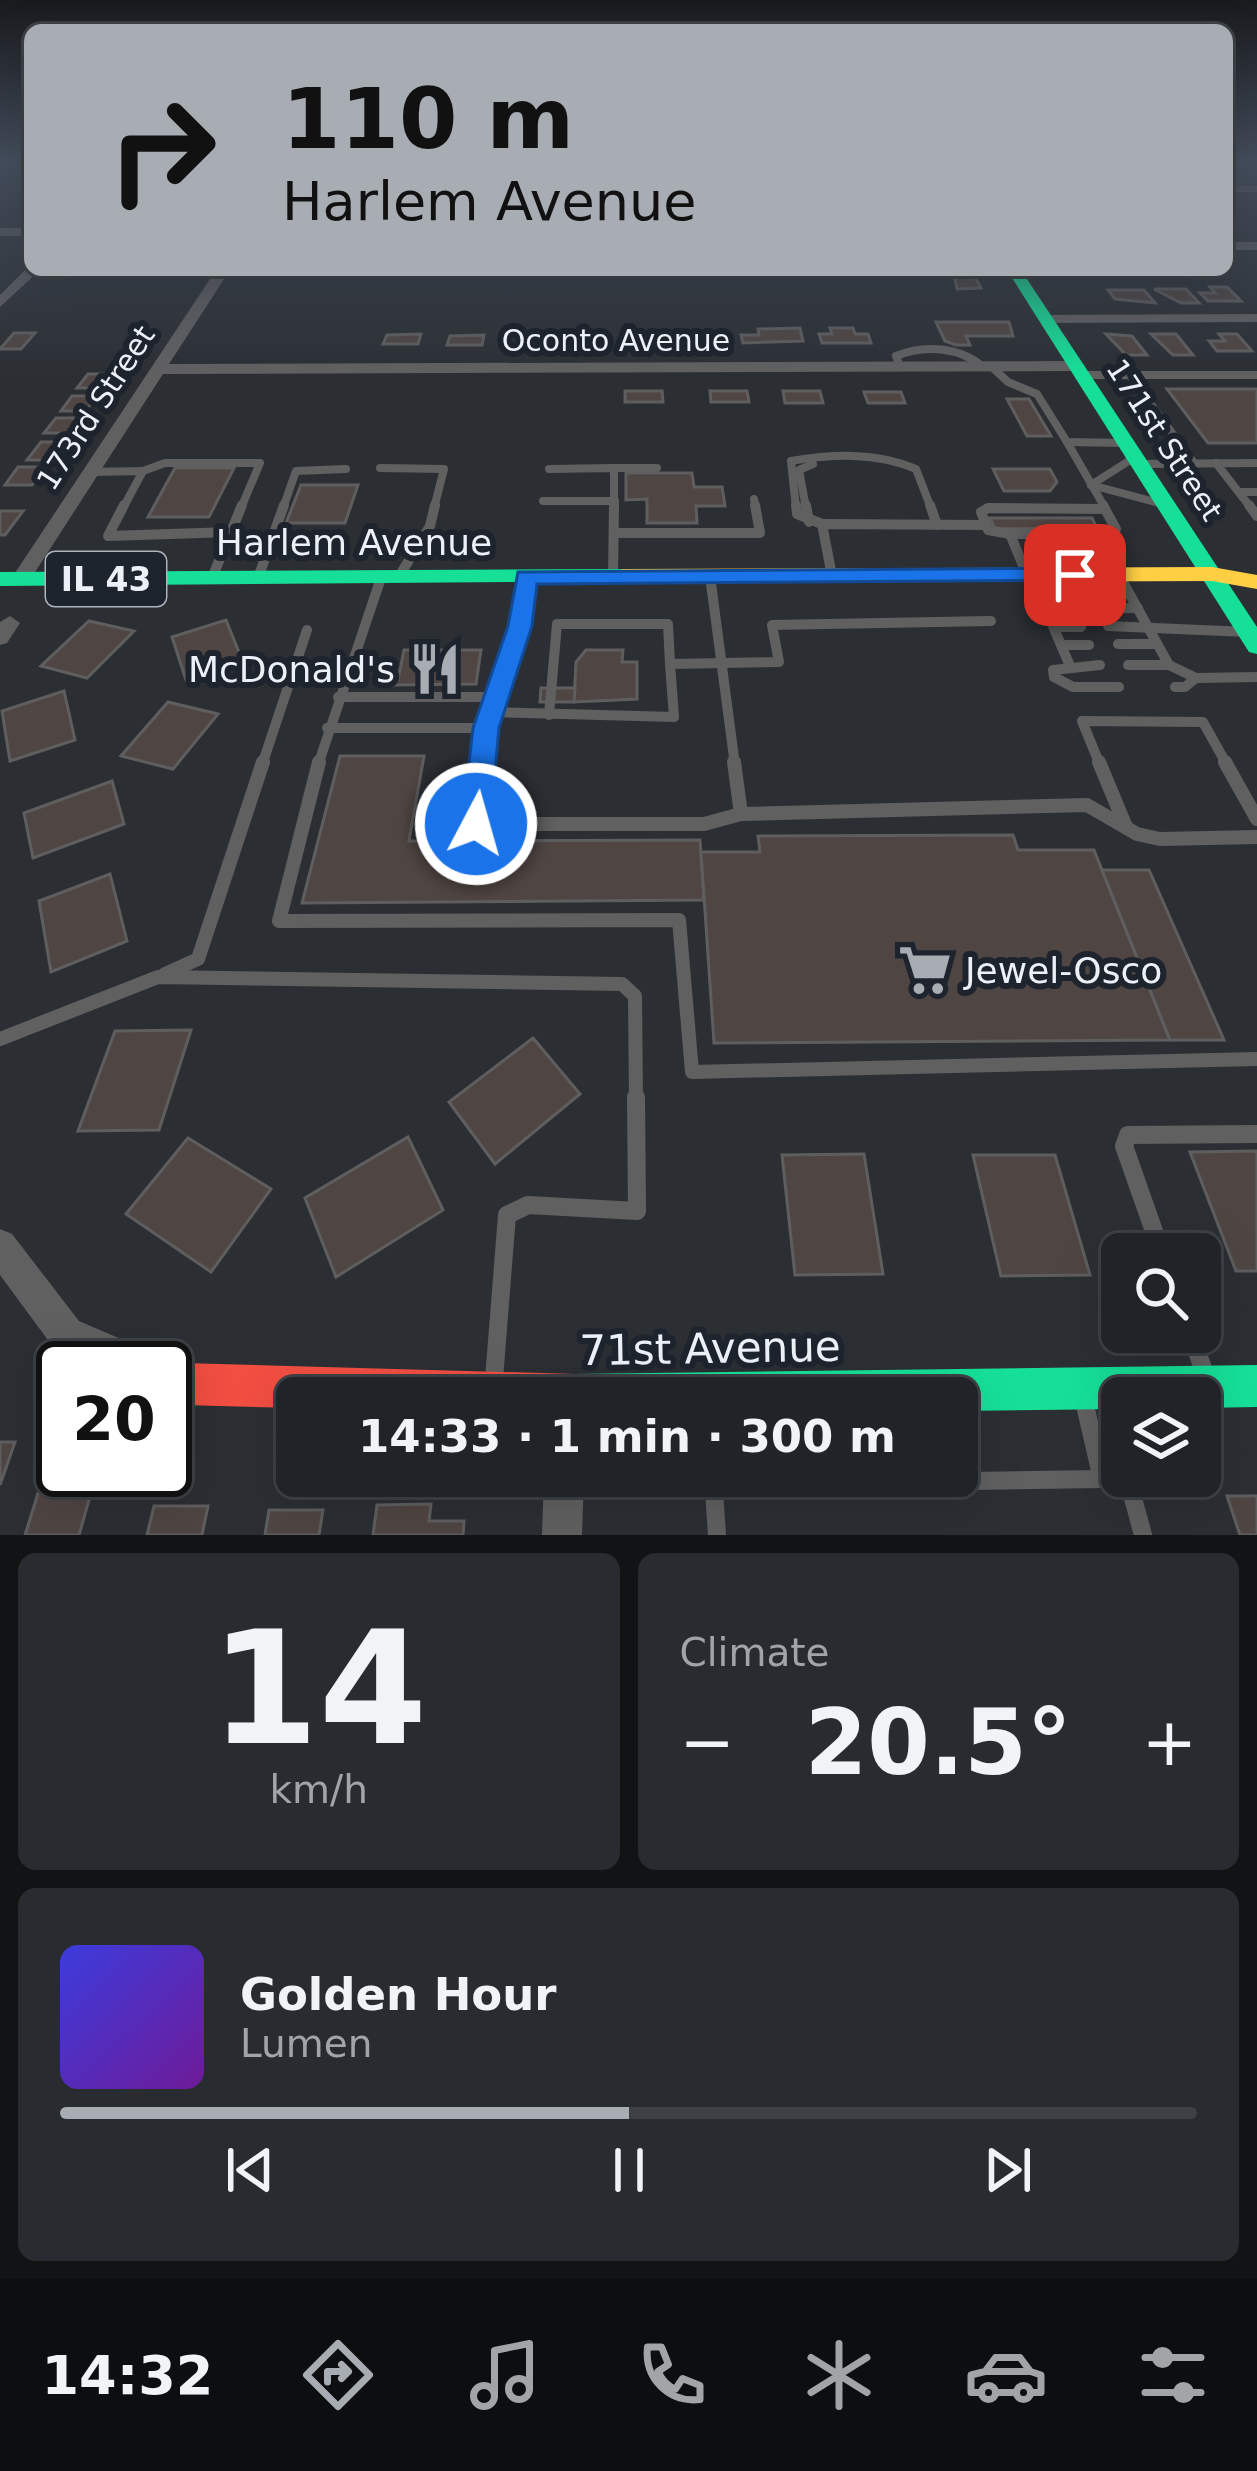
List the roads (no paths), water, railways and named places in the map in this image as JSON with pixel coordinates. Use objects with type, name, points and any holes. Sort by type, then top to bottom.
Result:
[{"type":"street","points":[[0,303],[27,276]]},
{"type":"street","name":"173rd Street","points":[[10,579],[90,472],[219,276]]},
{"type":"street","name":"171st Street","points":[[1018,276],[1252,639]]},
{"type":"street","points":[[1046,319],[1257,318]]},
{"type":"street","name":"Oconto Avenue","points":[[156,369],[1021,367],[1080,371]]},
{"type":"street","name":"Harlem Avenue","points":[[1212,574],[1257,565]]},
{"type":"street","name":"Harlem Avenue","points":[[10,579],[1212,574],[1257,581]]},
{"type":"street","points":[[0,1246],[66,1334],[82,1341]]},
{"type":"street","name":"71st Avenue","points":[[192,1384],[276,1387]]},
{"type":"street","name":"71st Avenue","points":[[1221,1387],[1257,1386]]},
{"type":"street","name":"71st Avenue","points":[[978,1391],[1101,1389]]},
{"type":"street","points":[[562,1535],[563,1497]]},
{"type":"lane","points":[[937,524],[916,469],[910,465],[892,459],[790,461],[797,514],[809,523],[986,525],[999,534],[1012,524],[1033,521],[1076,522],[1116,530],[1037,394],[987,367]]},
{"type":"lane","points":[[1008,382],[1021,367]]},
{"type":"lane","points":[[1080,371],[1130,376],[1257,375]]},
{"type":"lane","points":[[1130,376],[1193,463]]},
{"type":"lane","points":[[1067,442],[1193,463],[1257,463]]},
{"type":"lane","points":[[1091,485],[1134,454]]},
{"type":"lane","points":[[90,472],[143,471],[165,463],[260,463],[212,578]]},
{"type":"lane","points":[[1216,463],[1257,516]]},
{"type":"lane","points":[[380,468],[444,469],[430,526],[390,578],[338,697],[279,921],[679,920],[692,1072],[1257,1058]]},
{"type":"lane","points":[[613,577],[614,468]]},
{"type":"lane","points":[[549,469],[656,468]]},
{"type":"lane","points":[[257,578],[296,471],[346,469]]},
{"type":"lane","points":[[143,471],[108,536],[231,532]]},
{"type":"lane","points":[[1091,485],[1167,506]]},
{"type":"lane","points":[[1239,492],[1257,492]]},
{"type":"lane","points":[[616,533],[760,532],[754,500]]},
{"type":"lane","points":[[543,501],[615,501]]},
{"type":"lane","points":[[986,525],[982,512],[1012,524],[1076,522],[1105,508]]},
{"type":"lane","points":[[822,524],[832,576]]},
{"type":"lane","points":[[1012,524],[1070,666]]},
{"type":"lane","points":[[1119,574],[1169,665]]},
{"type":"lane","points":[[710,576],[741,814]]},
{"type":"lane","points":[[526,577],[520,626],[486,728],[476,824],[704,824],[741,814],[1087,805],[1160,839],[1257,837]]},
{"type":"lane","points":[[1050,617],[1142,616],[1252,639]]},
{"type":"lane","points":[[1105,620],[1142,616]]},
{"type":"lane","points":[[1050,617],[1078,621]]},
{"type":"lane","points":[[670,664],[779,662],[772,625],[991,621]]},
{"type":"lane","points":[[491,712],[549,715],[674,717],[668,624],[557,624],[549,715]]},
{"type":"lane","points":[[0,1039],[198,958],[308,630]]},
{"type":"lane","points":[[1118,644],[1157,644]]},
{"type":"lane","points":[[1062,645],[1090,645]]},
{"type":"lane","points":[[1100,665],[1053,670],[1054,677],[1073,687],[1119,687]]},
{"type":"lane","points":[[1128,665],[1169,665],[1196,678],[1257,677]]},
{"type":"lane","points":[[1175,687],[1185,687],[1196,678]]},
{"type":"lane","points":[[338,697],[496,697]]},
{"type":"lane","points":[[1126,827],[1082,722],[1202,722],[1257,819]]},
{"type":"lane","points":[[327,728],[486,728]]},
{"type":"lane","points":[[158,976],[609,981],[622,984],[634,996],[637,1211],[528,1205],[507,1215],[494,1377]]},
{"type":"lane","points":[[1155,1233],[1124,1146],[1128,1135],[1257,1134]]},
{"type":"lane","points":[[1081,1389],[1101,1475]]},
{"type":"lane","points":[[978,1479],[1101,1479]]},
{"type":"lane","points":[[714,1497],[717,1535]]},
{"type":"lane","points":[[1133,1497],[1143,1535]]},
{"type":"place","name":"McDonald's","points":[[435,669]]},
{"type":"place","name":"Jewel-Osco","points":[[925,970]]}]
